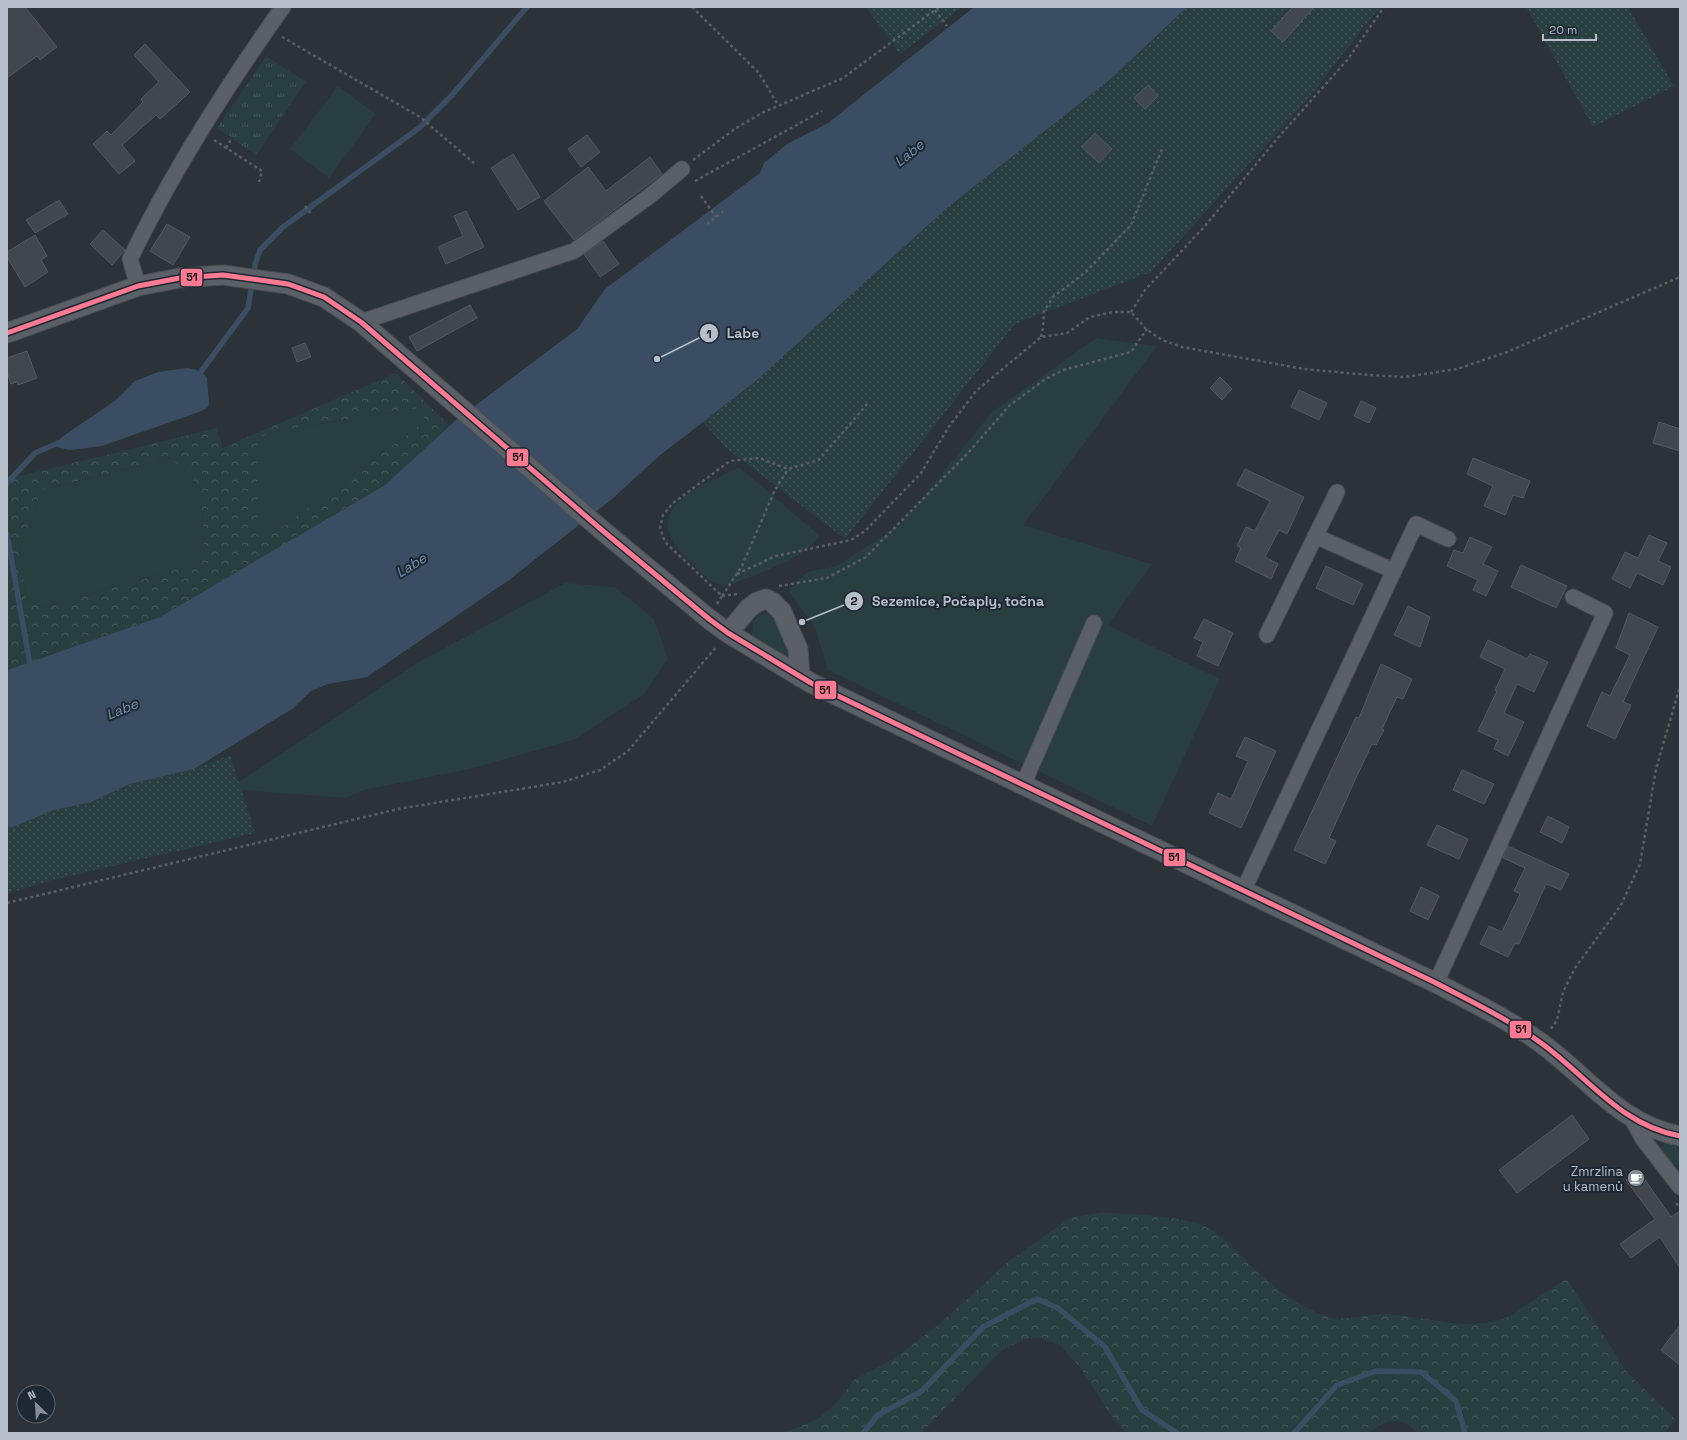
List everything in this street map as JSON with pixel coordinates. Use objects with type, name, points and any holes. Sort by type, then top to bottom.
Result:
[{"type":"street","points":[[138,286],[130,258],[167,186],[200,131],[283,7]]},
{"type":"street","points":[[361,322],[574,251],[651,195],[682,169]]},
{"type":"street","points":[[7,333],[138,286],[180,278],[223,275],[279,282],[324,297],[361,322],[603,531],[710,619],[728,632],[800,676],[1023,785],[1436,983],[1503,1017],[1541,1043],[1570,1066],[1614,1106],[1632,1119],[1647,1126],[1680,1136]]},
{"type":"street","points":[[1267,635],[1337,492]]},
{"type":"street","points":[[1243,891],[1416,524],[1448,539]]},
{"type":"street","points":[[1316,536],[1394,571]]},
{"type":"street","points":[[1436,983],[1605,613],[1573,598]]},
{"type":"street","points":[[728,632],[756,602],[766,599],[772,602],[782,612],[798,649],[800,676]]},
{"type":"street","points":[[1023,785],[1094,623]]},
{"type":"street","points":[[1632,1119],[1643,1139],[1680,1187]]},
{"type":"path","points":[[692,7],[759,73],[778,105]]},
{"type":"path","points":[[682,169],[736,128],[778,105],[843,78],[939,7]]},
{"type":"path","points":[[1131,312],[1145,290],[1205,226],[1276,140],[1348,59],[1384,7]]},
{"type":"path","points":[[935,10],[947,26]]},
{"type":"path","points":[[268,28],[420,117],[474,163]]},
{"type":"path","points":[[691,183],[822,111]]},
{"type":"path","points":[[200,131],[262,171],[259,182]]},
{"type":"path","points":[[226,148],[232,138]]},
{"type":"path","points":[[1041,337],[1044,311],[1053,297],[1087,272],[1131,225],[1162,149]]},
{"type":"path","points":[[701,196],[716,217]]},
{"type":"path","points":[[305,206],[312,215]]},
{"type":"path","points":[[707,224],[724,211]]},
{"type":"path","points":[[737,574],[776,556],[851,540],[865,531],[921,473],[948,428],[976,391],[1041,337],[1067,333],[1090,317],[1113,312],[1131,312],[1147,329],[1162,340],[1182,347],[1304,368],[1368,375],[1405,377],[1457,369],[1507,352],[1680,277]]},
{"type":"path","points":[[778,586],[827,578],[866,557],[969,452],[1010,406],[1044,380],[1063,370],[1131,352],[1147,329]]},
{"type":"path","points":[[722,596],[665,542],[660,528],[663,515],[673,503],[730,461],[759,458],[788,469],[819,460],[868,403]]},
{"type":"path","points":[[710,619],[722,596],[737,574],[774,492],[788,469]]},
{"type":"path","points":[[722,596],[743,592]]},
{"type":"path","points":[[7,903],[398,808],[563,782],[600,770],[628,751],[728,632]]},
{"type":"path","points":[[1541,1043],[1557,1020],[1563,992],[1575,968],[1621,905],[1640,864],[1656,769],[1680,686]]},
{"type":"green space","points":[[866,7],[962,7],[900,54]]},
{"type":"green space","points":[[1187,7],[1380,7],[1308,99],[1151,272],[1015,324],[845,539],[725,447],[703,422],[756,381],[947,208],[1112,78]]},
{"type":"green space","points":[[1526,7],[1628,7],[1674,86],[1593,127]]},
{"type":"green space","points":[[266,56],[306,82],[256,155],[217,128]]},
{"type":"green space","points":[[338,86],[376,114],[329,178],[290,149]]},
{"type":"green space","points":[[1096,338],[1157,346],[1023,525],[1152,564],[1108,625],[1220,679],[1152,826],[828,670],[815,628],[788,590],[807,572],[837,566],[901,524],[992,412]]},
{"type":"green space","points":[[396,373],[450,426],[385,485],[160,617],[7,670],[7,479],[217,428],[222,448]],"holes":[[[424,407],[424,422],[274,533],[257,528],[257,438],[280,430]],[[170,458],[192,475],[202,509],[204,550],[189,566],[44,607],[26,600],[20,548],[42,490]]]},
{"type":"green space","points":[[424,407],[424,422],[274,533],[257,528],[257,438],[280,430]]},
{"type":"green space","points":[[171,458],[192,475],[202,509],[204,550],[189,566],[44,607],[26,600],[20,548],[42,490]]},
{"type":"green space","points":[[739,467],[819,535],[812,544],[790,559],[763,572],[726,586],[711,581],[697,569],[671,538],[668,524],[671,511],[680,500],[693,490]]},
{"type":"green space","points":[[565,583],[615,587],[654,619],[668,659],[643,695],[576,739],[470,769],[364,790],[345,798],[228,789],[415,664]]},
{"type":"green space","points":[[762,614],[773,618],[780,627],[790,651],[786,661],[754,640],[752,635],[753,621]]},
{"type":"green space","points":[[230,755],[255,833],[48,881],[7,894],[7,827],[13,827],[51,811],[91,802],[130,784],[194,769]]},
{"type":"green space","points":[[1665,1143],[1680,1145],[1680,1165],[1672,1164],[1661,1148]]},
{"type":"green space","points":[[1103,1212],[1173,1218],[1200,1224],[1224,1239],[1282,1293],[1317,1313],[1333,1318],[1383,1314],[1443,1322],[1473,1324],[1488,1323],[1510,1316],[1567,1279],[1627,1372],[1676,1420],[1664,1433],[1417,1433],[1405,1423],[1393,1421],[1387,1422],[1368,1433],[1126,1433],[1110,1414],[1082,1370],[1060,1345],[1040,1338],[1025,1339],[1002,1350],[921,1433],[780,1433],[818,1419],[837,1402],[854,1380],[893,1359],[916,1342],[938,1325],[1009,1261],[1070,1218]]},
{"type":"water","points":[[974,7],[1187,7],[1112,78],[947,208],[756,381],[659,456],[612,499],[509,580],[367,677],[328,684],[311,691],[292,709],[194,769],[130,784],[91,802],[51,811],[13,827],[7,827],[7,670],[160,617],[385,485],[456,420],[577,329],[605,289],[760,173],[764,163],[787,144],[828,123]]},
{"type":"water","points":[[187,368],[201,371],[207,378],[209,403],[208,407],[202,411],[102,446],[70,450],[52,446],[62,437],[116,400],[135,381],[158,372]]},
{"type":"building","points":[[7,7],[25,7],[57,47],[40,60],[37,56],[7,78]]},
{"type":"building","points":[[1293,7],[1314,7],[1283,42],[1271,31]]},
{"type":"building","points":[[145,44],[190,92],[160,119],[156,115],[122,145],[135,161],[119,174],[93,144],[107,131],[111,135],[143,102],[141,99],[159,82],[134,55]]},
{"type":"building","points":[[1148,85],[1158,96],[1145,109],[1134,98]]},
{"type":"building","points":[[1095,133],[1112,149],[1099,163],[1082,147]]},
{"type":"building","points":[[587,135],[600,152],[581,167],[568,149]]},
{"type":"building","points":[[513,154],[540,197],[518,210],[491,168]]},
{"type":"building","points":[[650,157],[662,174],[574,240],[544,201],[588,167],[606,191]]},
{"type":"building","points":[[59,200],[68,214],[35,233],[26,220]]},
{"type":"building","points":[[466,211],[484,247],[446,264],[438,247],[463,236],[454,216]]},
{"type":"building","points":[[167,224],[190,237],[173,265],[150,251]]},
{"type":"building","points":[[103,230],[125,250],[112,265],[90,244]]},
{"type":"building","points":[[35,235],[47,256],[41,260],[48,272],[25,287],[7,257],[7,252]]},
{"type":"building","points":[[603,241],[619,264],[600,277],[584,254]]},
{"type":"building","points":[[470,305],[477,318],[417,351],[409,337]]},
{"type":"building","points":[[305,343],[311,357],[297,362],[292,348]]},
{"type":"building","points":[[27,351],[37,378],[18,385],[17,382],[11,384],[7,372],[7,358]]},
{"type":"building","points":[[1220,377],[1232,389],[1222,400],[1210,388]]},
{"type":"building","points":[[1299,390],[1327,403],[1319,420],[1291,407]]},
{"type":"building","points":[[1361,401],[1376,408],[1369,423],[1354,416]]},
{"type":"building","points":[[1659,422],[1680,429],[1680,451],[1653,443]]},
{"type":"building","points":[[1473,458],[1530,481],[1523,498],[1513,495],[1505,515],[1484,506],[1493,486],[1467,474]]},
{"type":"building","points":[[1245,469],[1304,497],[1287,534],[1279,530],[1265,557],[1278,564],[1271,579],[1235,561],[1241,548],[1237,546],[1246,527],[1255,531],[1270,501],[1237,485]]},
{"type":"building","points":[[1649,535],[1667,543],[1658,561],[1671,567],[1663,585],[1637,573],[1630,588],[1612,579],[1625,552],[1638,558]]},
{"type":"building","points":[[1470,537],[1492,547],[1483,564],[1498,571],[1486,596],[1473,590],[1478,580],[1447,566],[1454,550],[1463,553]]},
{"type":"building","points":[[1521,565],[1567,586],[1556,608],[1511,587]]},
{"type":"building","points":[[1326,566],[1363,584],[1353,605],[1316,588]]},
{"type":"building","points":[[1408,606],[1430,617],[1420,647],[1394,635]]},
{"type":"building","points":[[1629,613],[1658,627],[1623,702],[1631,705],[1615,739],[1587,726],[1602,692],[1610,696],[1630,655],[1616,648]]},
{"type":"building","points":[[1204,619],[1233,633],[1218,666],[1197,656],[1203,642],[1194,638]]},
{"type":"building","points":[[1488,640],[1527,659],[1530,654],[1548,662],[1534,692],[1517,684],[1504,713],[1524,722],[1508,756],[1494,749],[1498,740],[1478,731],[1497,691],[1495,690],[1505,669],[1480,657]]},
{"type":"building","points":[[1381,664],[1412,679],[1403,699],[1397,697],[1382,729],[1384,730],[1376,745],[1372,744],[1355,780],[1329,838],[1336,841],[1325,864],[1294,850],[1356,717],[1359,718]]},
{"type":"building","points":[[1245,737],[1276,751],[1241,828],[1209,813],[1218,793],[1231,799],[1248,761],[1236,756]]},
{"type":"building","points":[[1462,770],[1494,784],[1484,804],[1453,790]]},
{"type":"building","points":[[1548,816],[1569,827],[1562,843],[1540,832]]},
{"type":"building","points":[[1437,825],[1468,839],[1459,859],[1427,845]]},
{"type":"building","points":[[1508,846],[1569,874],[1561,890],[1546,884],[1519,944],[1515,943],[1508,957],[1480,944],[1489,926],[1502,932],[1520,894],[1514,891],[1525,868],[1503,858]]},
{"type":"building","points":[[1421,887],[1439,896],[1428,920],[1410,911]]},
{"type":"building","points":[[1572,1115],[1589,1139],[1517,1193],[1499,1170]]},
{"type":"building","points":[[1639,1171],[1671,1217],[1680,1211],[1680,1268],[1660,1237],[1631,1258],[1620,1244],[1655,1219],[1626,1180]]},
{"type":"building","points":[[1680,1325],[1680,1365],[1661,1350]]},
{"type":"waterway","points":[[197,377],[248,308],[255,265],[260,250],[283,227],[419,128],[453,94],[527,7]]},
{"type":"waterway","points":[[7,483],[35,453],[58,443]]},
{"type":"waterway","points":[[7,534],[31,670]]},
{"type":"waterway","points":[[863,1433],[878,1415],[922,1391],[983,1327],[1037,1299],[1058,1308],[1105,1347],[1142,1410],[1177,1433]]},
{"type":"waterway","points":[[1294,1433],[1337,1385],[1376,1371],[1421,1372],[1456,1401],[1465,1433]]},
{"type":"transit line","name":"51","points":[[7,333],[138,286],[180,278],[223,275],[288,284],[324,297],[361,322],[603,531],[728,633],[811,683],[1436,983],[1503,1018],[1558,1056],[1622,1111],[1640,1122],[1659,1130],[1680,1136]]},
{"type":"place","name":"Labe","points":[[657,359]]},
{"type":"place","name":"Sezemice, Počaply, točna","points":[[802,622]]},
{"type":"place","name":"Zmrzlina u kamenů","points":[[1636,1178]]}]
